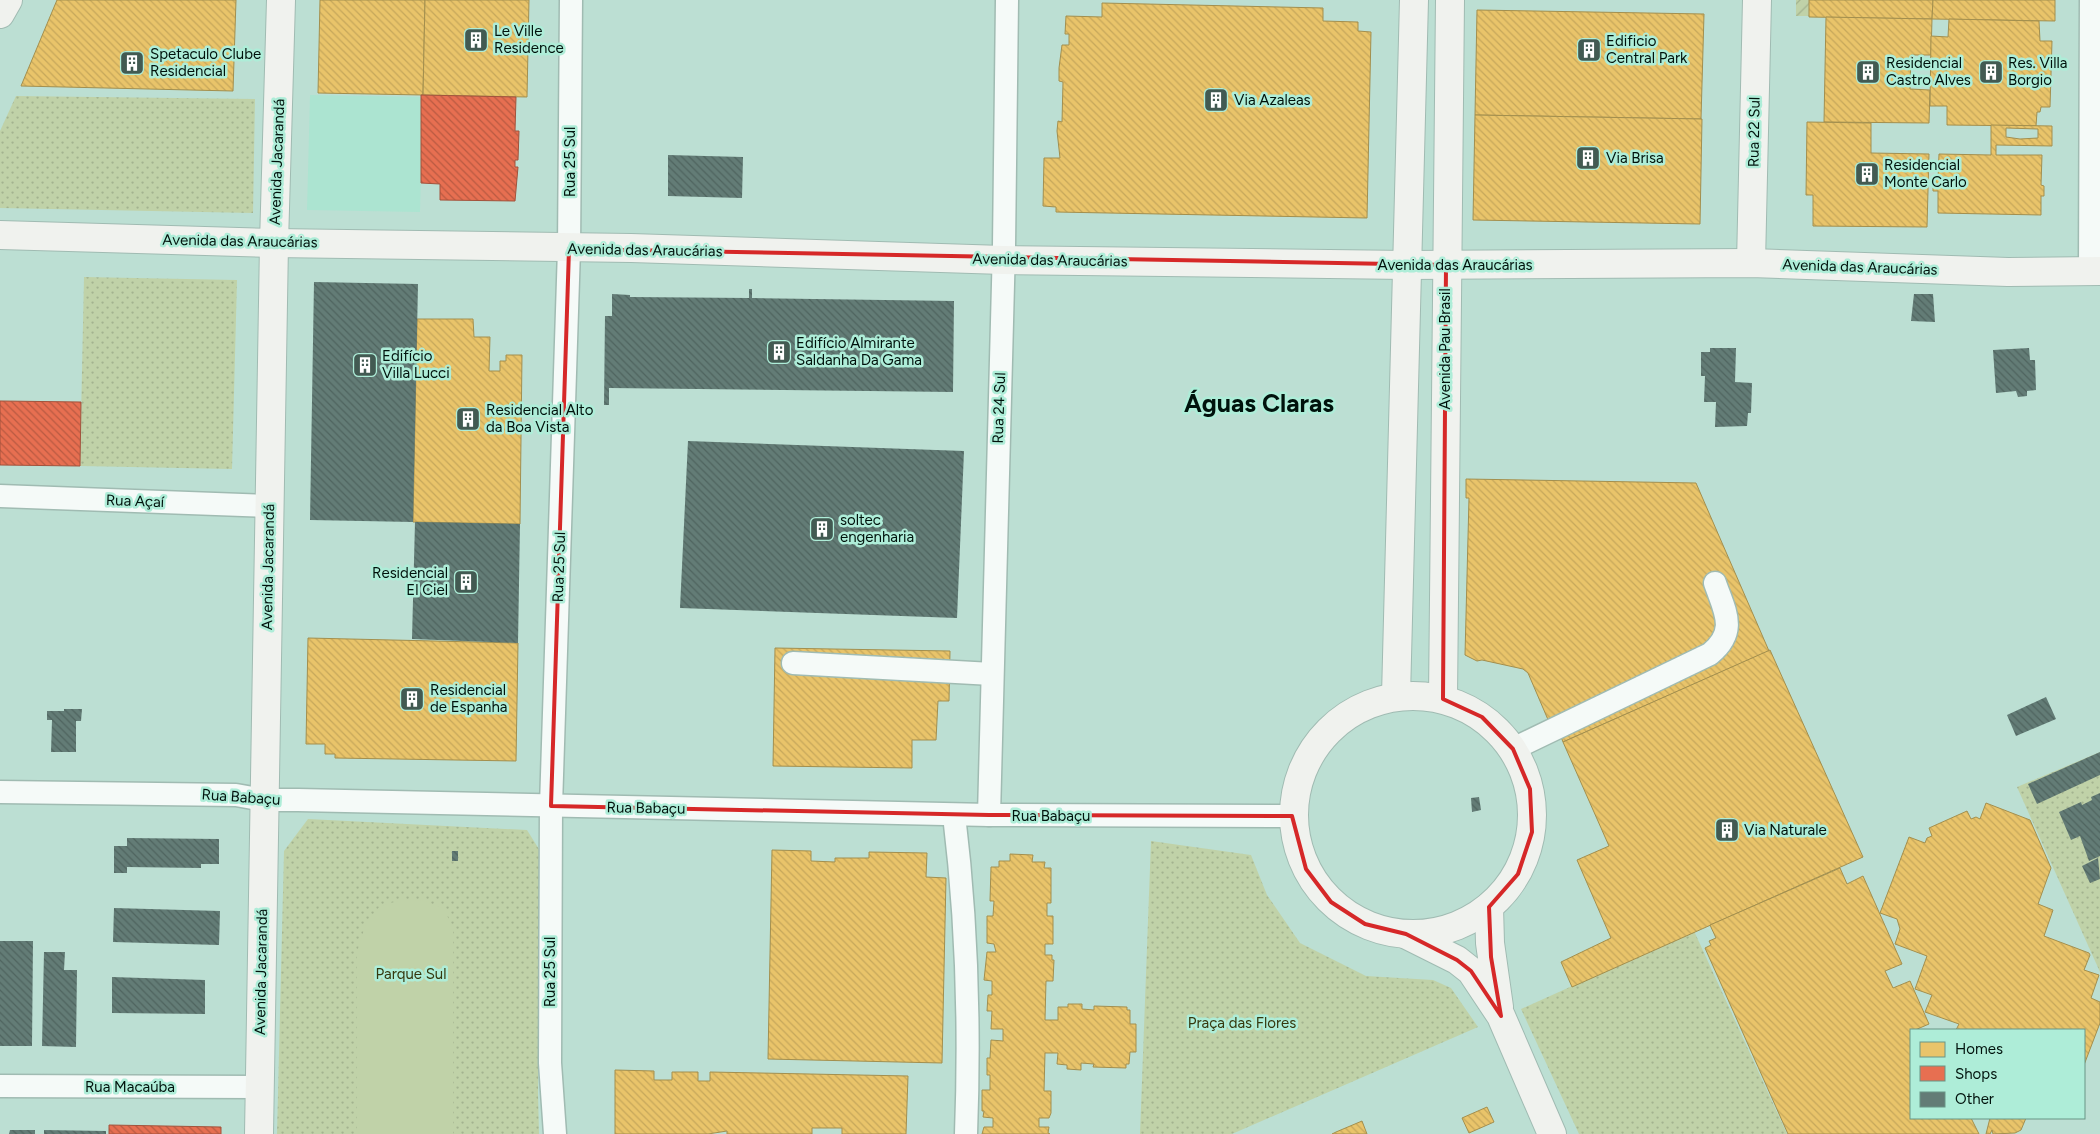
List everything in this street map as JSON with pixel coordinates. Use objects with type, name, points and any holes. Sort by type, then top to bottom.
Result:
[{"type":"street","points":[[0,14],[8,0]]},
{"type":"street","name":"Avenida Jacarandá","points":[[259,1134],[274,242],[281,0]]},
{"type":"street","name":"Rua 25 Sul","points":[[554,1134],[550,1063],[551,806],[569,249],[571,0]]},
{"type":"street","name":"Rua 24 Sul","points":[[988,816],[1003,260],[1007,0]]},
{"type":"street","points":[[1396,696],[1414,0]]},
{"type":"street","name":"Avenida Pau Brasil","points":[[1443,699],[1450,0]]},
{"type":"street","name":"Rua 22 Sul","points":[[1751,263],[1756,0]]},
{"type":"street","points":[[2091,0],[2095,271]]},
{"type":"street","name":"Avenida das Araucárias","points":[[0,235],[569,249],[631,248],[1003,260],[1407,265],[1751,263],[2008,272],[2095,271]]},
{"type":"street","name":"Rua Açaí","points":[[0,496],[269,506]]},
{"type":"street","points":[[1513,749],[1710,654],[1722,645],[1726,636],[1728,620],[1716,583]]},
{"type":"street","points":[[793,663],[992,674]]},
{"type":"street","points":[[1406,934],[1435,932],[1457,925],[1489,907],[1518,874],[1532,832],[1530,789],[1513,749],[1482,717],[1443,699],[1420,695],[1396,696],[1360,707],[1330,728],[1307,758],[1295,793],[1292,816],[1306,869],[1331,902],[1365,924],[1406,934],[1457,960],[1470,971],[1501,1016],[1552,1134]]},
{"type":"street","name":"Rua Babaçu","points":[[0,792],[236,795],[264,800],[988,816],[1292,816]]},
{"type":"street","points":[[954,815],[960,863],[967,957],[969,1046],[966,1134]]},
{"type":"street","points":[[1489,907],[1492,958],[1501,1016]]},
{"type":"street","name":"Rua Macaúba","points":[[0,1086],[259,1088]]},
{"type":"highlighted area","points":[[569,249],[1446,265],[1443,699],[1482,717],[1513,749],[1530,789],[1532,832],[1518,874],[1489,907],[1491,957],[1501,1016],[1471,971],[1457,960],[1406,934],[1365,924],[1331,902],[1306,869],[1292,816],[989,815],[551,806]]},
{"type":"shaded area","points":[[310,95],[423,97],[420,212],[307,210]]},
{"type":"green space","points":[[1796,0],[1819,0],[1819,16],[1796,16]]},
{"type":"green space","points":[[16,96],[255,99],[253,213],[0,208],[0,131]]},
{"type":"green space","points":[[84,277],[237,280],[232,469],[80,466]]},
{"type":"green space","points":[[2100,752],[2100,972],[2017,787]]},
{"type":"green space","name":"Parque Sul","points":[[308,819],[527,830],[542,854],[539,1134],[277,1134],[284,851]]},
{"type":"green space","name":"Praça das Flores","points":[[1151,841],[1251,855],[1267,895],[1300,943],[1366,976],[1433,980],[1451,988],[1478,1027],[1232,1134],[1140,1134]]},
{"type":"green space","points":[[405,899],[424,901],[443,908],[453,927],[453,1134],[357,1134],[357,952],[366,923],[380,906]]},
{"type":"green space","points":[[1694,931],[1787,1134],[1579,1134],[1521,1009]]},
{"type":"building: Homes","name":"Spetaculo Clube Residencial","points":[[57,0],[236,0],[233,91],[21,86]]},
{"type":"building: Homes","points":[[320,0],[425,0],[423,95],[318,93]]},
{"type":"building: Homes","name":"Le Ville Residence","points":[[425,0],[529,0],[527,97],[423,95]]},
{"type":"building: Homes","points":[[1809,0],[1933,0],[1932,19],[1809,17]]},
{"type":"building: Homes","points":[[1933,0],[2055,0],[2055,21],[1932,19]]},
{"type":"building: Homes","name":"Via Azaleas","points":[[1102,3],[1323,8],[1323,21],[1358,22],[1358,31],[1371,32],[1367,218],[1056,212],[1056,207],[1043,206],[1044,158],[1060,158],[1057,131],[1058,121],[1062,122],[1063,82],[1059,81],[1059,68],[1062,45],[1069,45],[1069,34],[1065,34],[1066,16],[1102,17]]},
{"type":"building: Homes","name":"Edificio Central Park","points":[[1477,10],[1704,14],[1701,119],[1475,115]]},
{"type":"building: Homes","name":"Residencial Castro Alves","points":[[1826,17],[1932,19],[1931,55],[1911,55],[1910,89],[1930,90],[1929,123],[1824,122]]},
{"type":"building: Homes","name":"Res. Villa Borgio","points":[[1949,19],[2039,21],[2040,41],[2052,41],[2050,107],[2041,107],[2040,112],[2037,112],[2036,126],[1947,125],[1947,106],[1930,106],[1931,36],[1948,37]]},
{"type":"building: Homes","name":"Via Brisa","points":[[1475,115],[1702,119],[1700,224],[1473,220]]},
{"type":"building: Homes","name":"Residencial Monte Carlo","points":[[1807,122],[1871,123],[1871,153],[1929,154],[1927,227],[1813,226],[1813,195],[1806,195]]},
{"type":"building: Homes","points":[[1991,125],[2052,126],[2052,146],[1996,145],[1996,155],[2042,155],[2041,185],[2044,186],[2044,196],[2041,196],[2041,215],[1938,213],[1938,191],[1933,191],[1933,177],[1938,177],[1939,154],[1991,155]],"holes":[[[2006,128],[2038,129],[2038,138],[2020,139],[2006,137]]]},
{"type":"building: Homes","name":"Residencial Alto da Boa Vista","points":[[417,319],[473,319],[474,337],[490,337],[489,371],[500,371],[500,361],[506,361],[506,355],[522,355],[520,524],[413,522]]},
{"type":"building: Homes","points":[[1466,479],[1696,483],[1769,651],[1563,742],[1557,727],[1552,729],[1528,673],[1523,669],[1482,660],[1477,661],[1465,655],[1469,498],[1466,498]]},
{"type":"building: Homes","name":"Residencial de Espanha","points":[[308,638],[518,643],[516,761],[335,758],[335,754],[325,754],[325,744],[306,744]]},
{"type":"building: Homes","points":[[775,648],[950,651],[949,701],[938,701],[936,740],[912,740],[912,768],[773,766]]},
{"type":"building: Homes","name":"Via Naturale","points":[[1770,650],[1863,857],[1572,987],[1561,962],[1611,938],[1577,860],[1609,846],[1563,742]]},
{"type":"building: Homes","points":[[1986,803],[2030,820],[2051,868],[2038,904],[2053,910],[2044,936],[2089,953],[2090,955],[2084,970],[2099,975],[2091,998],[2100,1002],[2100,1023],[2085,1062],[2085,1029],[1956,1029],[1959,1024],[1925,1012],[1932,995],[1915,989],[1927,956],[1895,944],[1900,929],[1897,919],[1880,913],[1909,837],[1925,843],[1927,838],[1932,836],[1929,828],[1967,811],[1971,819],[1976,817],[1980,819]]},
{"type":"building: Homes","points":[[772,850],[811,851],[811,861],[835,862],[835,858],[869,858],[869,852],[927,853],[926,877],[946,878],[942,1063],[768,1059]]},
{"type":"building: Homes","points":[[1010,854],[1033,855],[1032,862],[1045,862],[1044,868],[1051,868],[1051,903],[1047,903],[1047,916],[1053,916],[1053,944],[1045,944],[1045,955],[1052,955],[1052,960],[1054,960],[1053,981],[1046,981],[1045,1020],[1058,1020],[1058,1007],[1068,1007],[1068,1004],[1082,1004],[1082,1009],[1094,1010],[1094,1006],[1127,1007],[1127,1010],[1130,1010],[1130,1024],[1136,1024],[1136,1052],[1130,1052],[1129,1064],[1126,1064],[1126,1068],[1093,1067],[1094,1064],[1081,1063],[1081,1070],[1067,1069],[1067,1065],[1057,1064],[1058,1053],[1045,1053],[1044,1091],[1051,1091],[1051,1113],[1049,1118],[1039,1118],[1039,1127],[1049,1127],[1048,1133],[1050,1134],[982,1134],[984,1127],[993,1127],[993,1118],[983,1117],[984,1111],[982,1111],[982,1090],[990,1090],[990,1075],[987,1075],[987,1058],[990,1058],[991,1040],[1003,1041],[1003,1029],[991,1029],[992,1011],[987,1011],[988,995],[992,995],[992,981],[984,980],[987,952],[996,952],[994,944],[987,943],[987,916],[993,916],[994,901],[990,901],[991,867],[999,867],[999,861],[1010,861]]},
{"type":"building: Homes","points":[[1840,868],[1847,884],[1863,876],[1902,964],[1885,971],[1893,988],[1910,981],[1929,1024],[1917,1029],[1910,1029],[1910,1119],[1972,1119],[1979,1134],[1788,1134],[1705,948],[1711,945],[1709,941],[1716,938],[1710,925]]},
{"type":"building: Homes","points":[[615,1070],[654,1071],[654,1080],[672,1080],[672,1072],[698,1072],[698,1081],[710,1081],[710,1072],[908,1076],[906,1134],[842,1134],[842,1128],[812,1128],[812,1134],[727,1134],[727,1131],[708,1134],[615,1134]]},
{"type":"building: Homes","points":[[1487,1107],[1494,1122],[1469,1133],[1462,1118]]},
{"type":"building: Homes","points":[[1990,1119],[2026,1119],[2021,1130],[2015,1133],[1993,1134],[1992,1130],[1990,1134],[1986,1134]]},
{"type":"building: Homes","points":[[1362,1121],[1367,1134],[1332,1134],[1336,1132]]},
{"type":"building: Shops","points":[[421,95],[516,97],[515,131],[519,131],[518,160],[515,160],[515,167],[518,167],[515,201],[440,200],[440,184],[421,183]]},
{"type":"building: Shops","points":[[0,401],[81,402],[80,466],[0,465]]},
{"type":"building: Shops","points":[[109,1125],[221,1127],[221,1134],[109,1134]]},
{"type":"building: Other","points":[[668,155],[743,157],[742,198],[668,196]]},
{"type":"building: Other","name":"Edifício Villa Lucci","points":[[314,282],[418,284],[413,522],[310,520]]},
{"type":"building: Other","name":"Edifício Almirante Saldanha Da Gama","points":[[749,289],[752,289],[752,298],[954,301],[953,392],[609,388],[609,405],[604,405],[605,316],[612,316],[612,294],[630,295],[630,297],[749,298]]},
{"type":"building: Other","points":[[1914,294],[1933,294],[1935,322],[1911,321]]},
{"type":"building: Other","points":[[1710,348],[1736,348],[1735,382],[1752,383],[1751,413],[1748,413],[1747,426],[1715,427],[1716,402],[1704,402],[1705,376],[1701,376],[1701,352],[1710,352]]},
{"type":"building: Other","points":[[2029,348],[2030,360],[2035,360],[2036,390],[2027,391],[2027,396],[2018,397],[2016,391],[1996,393],[1993,350]]},
{"type":"building: Other","name":"soltec engenharia","points":[[688,441],[964,451],[957,618],[680,608]]},
{"type":"building: Other","name":"Residencial El Ciel","points":[[415,522],[520,524],[518,643],[412,639]]},
{"type":"building: Other","points":[[2046,697],[2056,719],[2016,736],[2007,715]]},
{"type":"building: Other","points":[[64,709],[82,709],[81,721],[76,721],[76,752],[51,752],[52,720],[47,720],[47,711],[64,711]]},
{"type":"building: Other","points":[[2100,752],[2100,775],[2037,804],[2028,784]]},
{"type":"building: Other","points":[[2100,793],[2100,856],[2089,861],[2080,836],[2071,840],[2059,812],[2081,802],[2082,805],[2092,800],[2091,797]]},
{"type":"building: Other","points":[[1479,797],[1481,810],[1472,812],[1471,798]]},
{"type":"building: Other","points":[[127,838],[219,839],[219,864],[201,864],[201,868],[127,867],[127,873],[114,873],[114,846],[127,846]]},
{"type":"building: Other","points":[[452,851],[458,851],[458,861],[452,861]]},
{"type":"building: Other","points":[[2098,858],[2100,879],[2090,883],[2082,866]]},
{"type":"building: Other","points":[[114,908],[220,911],[219,945],[113,942]]},
{"type":"building: Other","points":[[0,941],[33,941],[32,1046],[0,1046]]},
{"type":"building: Other","points":[[44,952],[65,952],[64,970],[77,970],[76,1047],[42,1046]]},
{"type":"building: Other","points":[[112,977],[205,980],[205,1014],[112,1013]]},
{"type":"building: Other","points":[[10,1130],[35,1130],[35,1134],[9,1134]]},
{"type":"building: Other","points":[[44,1130],[106,1131],[106,1134],[44,1134]]},
{"type":"place","name":"Le Ville Residence","points":[[476,40]]},
{"type":"place","name":"Edificio Central Park","points":[[1589,50]]},
{"type":"place","name":"Spetaculo Clube Residencial","points":[[132,63]]},
{"type":"place","name":"Residencial Castro Alves","points":[[1868,72]]},
{"type":"place","name":"Res. Villa Borgio","points":[[1991,72]]},
{"type":"place","name":"Via Azaleas","points":[[1216,100]]},
{"type":"place","name":"Via Brisa","points":[[1588,158]]},
{"type":"place","name":"Residencial Monte Carlo","points":[[1867,174]]},
{"type":"place","name":"Edifício Almirante Saldanha Da Gama","points":[[779,352]]},
{"type":"place","name":"Edifício Villa Lucci","points":[[365,365]]},
{"type":"place","name":"Residencial Alto da Boa Vista","points":[[468,419]]},
{"type":"place","name":"soltec engenharia","points":[[822,529]]},
{"type":"place","name":"Residencial El Ciel","points":[[466,582]]},
{"type":"place","name":"Residencial de Espanha","points":[[412,699]]},
{"type":"place","name":"Via Naturale","points":[[1727,830]]},
{"type":"district","name":"Águas Claras","points":[[1259,403]]}]
